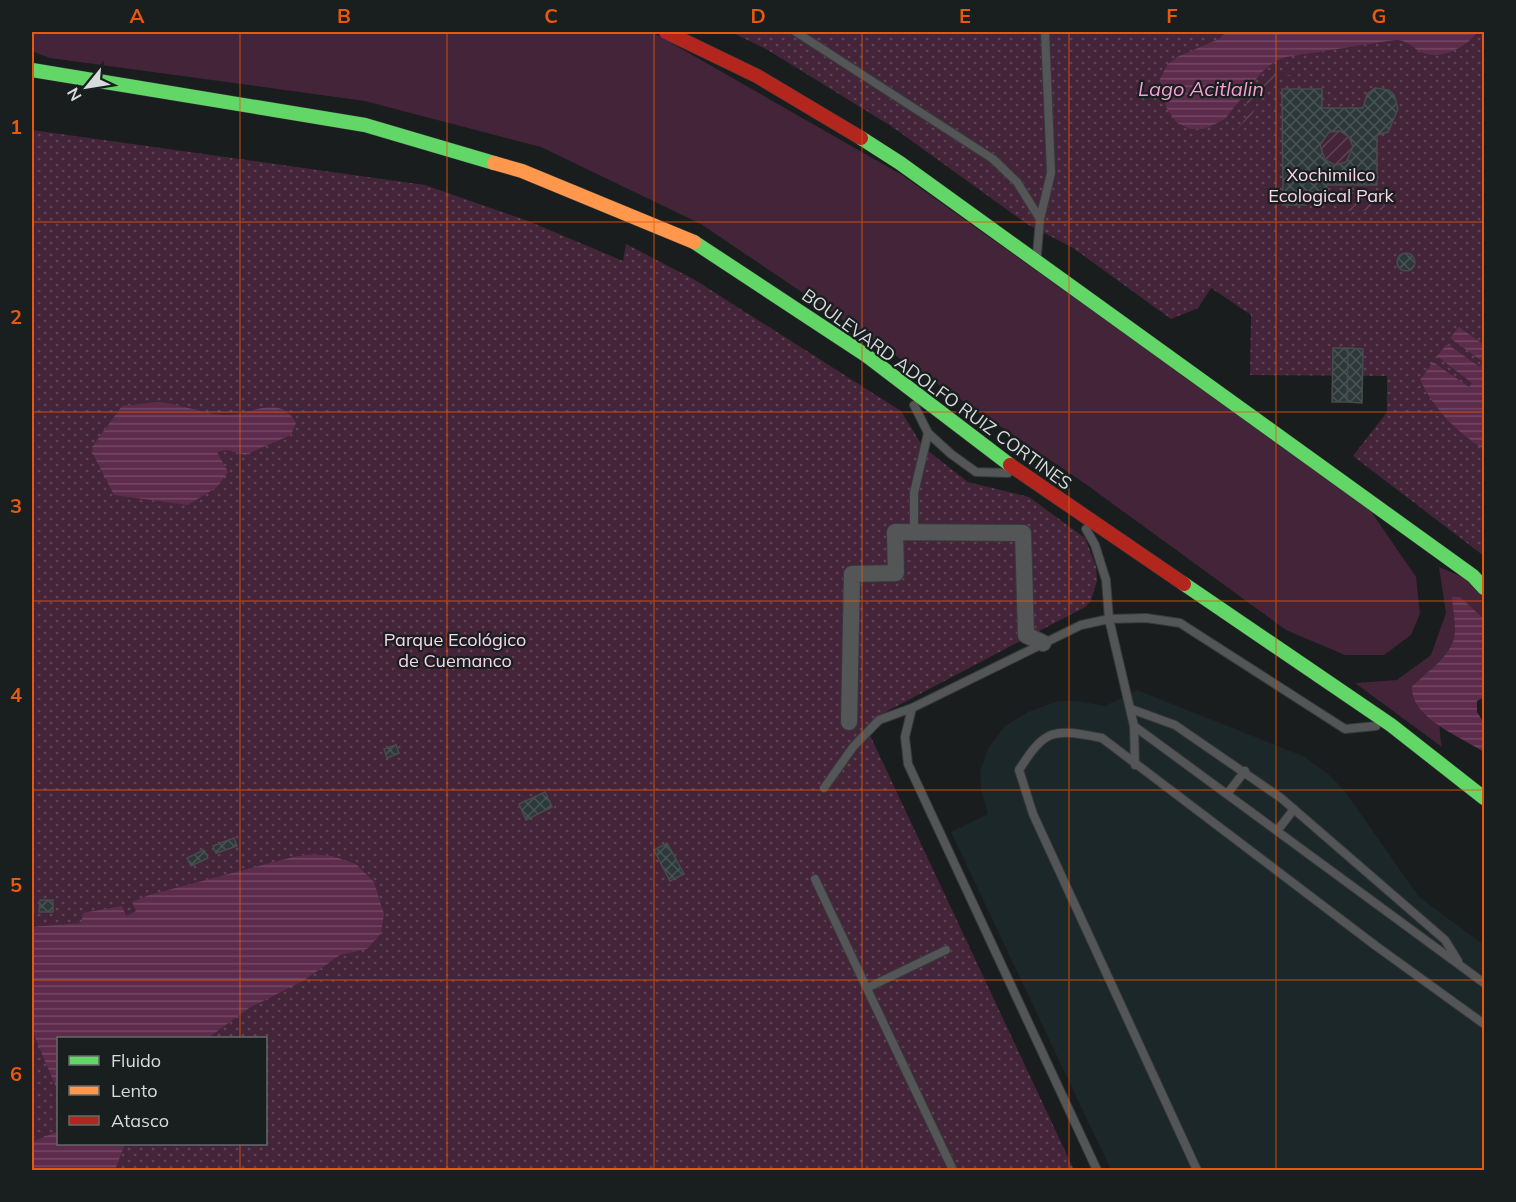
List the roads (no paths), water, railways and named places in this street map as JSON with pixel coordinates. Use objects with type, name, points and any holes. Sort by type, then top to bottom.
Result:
[{"type":"highway","points":[[666,32],[718,53],[810,105],[900,163],[1473,576],[1485,588]]},
{"type":"highway","points":[[32,64],[38,71]]},
{"type":"highway","name":"BOULEVARD ADOLFO RUIZ CORTINES","points":[[38,71],[365,125],[522,171],[688,238],[867,356],[1020,472],[1391,725],[1485,798]]},
{"type":"street","points":[[849,722],[852,574],[896,573],[895,532],[1023,533],[1026,635],[1044,643]]},
{"type":"lane","points":[[796,32],[993,159],[1017,182],[1040,219]]},
{"type":"lane","points":[[1036,261],[1040,219],[1051,173],[1045,32]]},
{"type":"lane","points":[[905,385],[928,433],[951,454],[976,472],[1020,472]]},
{"type":"lane","points":[[914,532],[914,493],[928,433]]},
{"type":"lane","points":[[1074,508],[1095,545],[1106,580],[1109,619],[1134,726],[1135,765]]},
{"type":"lane","points":[[824,788],[853,747],[879,720],[912,708],[1081,625],[1109,619],[1146,618],[1180,623],[1345,729],[1391,725]]},
{"type":"lane","points":[[912,708],[905,738],[908,764],[1097,1170]]},
{"type":"lane","points":[[1131,709],[1175,725],[1245,771],[1294,809],[1445,940],[1462,966]]},
{"type":"lane","points":[[1134,726],[1485,983]]},
{"type":"lane","points":[[1197,1170],[1032,814],[1019,771],[1036,743],[1063,731],[1102,738],[1135,765],[1485,1024]]},
{"type":"lane","points":[[1227,794],[1245,771]]},
{"type":"lane","points":[[1277,831],[1294,809]]},
{"type":"lane","points":[[815,879],[953,1170]]},
{"type":"lane","points":[[867,988],[946,950]]},
{"type":"water","name":"Lago Acitlalin","points":[[1226,32],[1477,32],[1468,42],[1440,55],[1426,54],[1408,43],[1395,40],[1286,57],[1274,62],[1261,73],[1225,119],[1204,129],[1190,129],[1176,122],[1166,107],[1160,79],[1167,65],[1177,57],[1219,39]]},
{"type":"water","points":[[1459,327],[1484,345],[1484,449],[1447,419],[1432,401],[1420,380],[1433,362],[1469,387],[1472,383],[1437,356],[1447,344],[1480,367],[1483,362],[1450,338]]},
{"type":"water","points":[[158,402],[223,415],[272,407],[289,414],[296,423],[291,435],[245,455],[227,450],[217,452],[228,472],[217,487],[188,505],[114,495],[93,454],[92,447],[122,406]]},
{"type":"water","points":[[1452,597],[1460,597],[1484,619],[1484,697],[1477,701],[1477,712],[1484,723],[1484,752],[1439,726],[1428,717],[1414,698],[1412,687],[1439,662],[1454,640]]},
{"type":"water","points":[[312,854],[332,856],[356,864],[374,882],[384,914],[381,933],[367,949],[340,955],[303,981],[249,1008],[209,1037],[57,1037],[57,1090],[32,1030],[32,927],[81,923],[83,913],[122,906],[126,916],[136,911],[132,902],[149,895]]},
{"type":"water","points":[[57,1131],[57,1145],[125,1145],[115,1170],[32,1170],[32,1142]]},
{"type":"park label","name":"Xochimilco Ecological Park","points":[[1331,184]]},
{"type":"park label","name":"Parque Ecológico de Cuemanco","points":[[455,649]]}]
